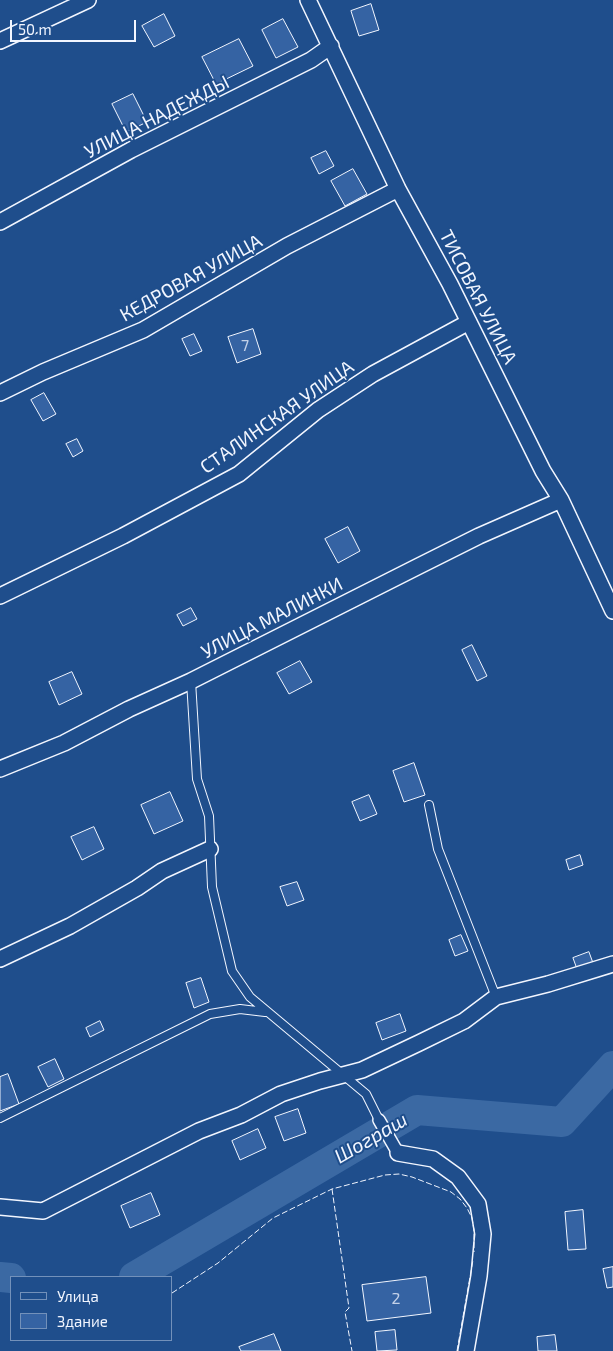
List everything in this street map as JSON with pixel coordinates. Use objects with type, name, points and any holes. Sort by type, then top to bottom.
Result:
[{"type":"street","points":[[0,41],[88,0]]},
{"type":"street","name":"ТИСОВАЯ УЛИЦА","points":[[308,0],[398,189],[450,284],[543,471],[561,500],[613,611]]},
{"type":"street","name":"УЛИЦА НАДЕЖДЫ","points":[[0,222],[131,150],[311,60],[331,46]]},
{"type":"street","name":"КЕДРОВАЯ УЛИЦА","points":[[0,393],[43,372],[143,330],[287,246],[398,189]]},
{"type":"street","name":"СТАЛИНСКАЯ УЛИЦА","points":[[0,596],[123,536],[240,474],[318,410],[373,374],[469,322]]},
{"type":"street","name":"УЛИЦА МАЛИНКИ","points":[[0,769],[64,743],[479,536],[561,500]]},
{"type":"street","points":[[0,960],[70,926],[137,888],[162,871],[210,848]]},
{"type":"street","points":[[0,1207],[43,1211],[199,1131],[241,1115],[281,1094],[362,1070],[464,1021],[496,997],[548,984],[613,964]]},
{"type":"street","points":[[379,1120],[398,1153],[433,1159],[458,1177],[478,1204],[483,1234],[479,1276],[466,1351]]},
{"type":"lane","points":[[191,681],[197,779],[209,816],[212,887],[232,971],[250,997],[266,1012],[366,1094],[379,1120]]},
{"type":"lane","points":[[429,805],[438,849],[496,997]]},
{"type":"lane","points":[[0,1118],[210,1014],[240,1009],[266,1012]]},
{"type":"building","points":[[371,4],[379,30],[359,36],[351,11]]},
{"type":"building","points":[[164,14],[175,36],[154,47],[142,26]]},
{"type":"building","points":[[283,19],[298,47],[276,58],[262,30]]},
{"type":"building","points":[[239,39],[253,66],[216,84],[202,57]]},
{"type":"building","points":[[133,94],[147,122],[126,132],[112,104]]},
{"type":"building","points":[[326,151],[334,166],[319,174],[311,158]]},
{"type":"building","points":[[353,169],[367,194],[345,206],[331,181]]},
{"type":"building","points":[[253,329],[261,354],[237,363],[228,337]]},
{"type":"building","points":[[194,334],[202,351],[190,356],[182,339]]},
{"type":"building","points":[[44,393],[56,414],[43,421],[31,400]]},
{"type":"building","points":[[77,439],[83,451],[73,457],[66,444]]},
{"type":"building","points":[[348,527],[360,551],[338,563],[325,539]]},
{"type":"building","points":[[191,608],[197,619],[183,626],[177,615]]},
{"type":"building","points":[[472,645],[487,676],[477,681],[462,650]]},
{"type":"building","points":[[300,661],[312,682],[289,694],[277,673]]},
{"type":"building","points":[[72,672],[82,694],[59,705],[49,682]]},
{"type":"building","points":[[414,763],[425,795],[404,802],[393,771]]},
{"type":"building","points":[[170,792],[183,821],[154,834],[141,805]]},
{"type":"building","points":[[369,795],[377,814],[360,821],[352,802]]},
{"type":"building","points":[[94,827],[104,849],[82,860],[71,837]]},
{"type":"building","points":[[580,855],[583,865],[569,870],[566,860]]},
{"type":"building","points":[[297,882],[304,900],[287,906],[280,887]]},
{"type":"building","points":[[461,935],[468,951],[455,956],[449,940]]},
{"type":"building","points":[[589,952],[593,963],[577,969],[573,958]]},
{"type":"building","points":[[201,978],[209,1002],[194,1008],[186,983]]},
{"type":"building","points":[[400,1014],[406,1031],[382,1040],[376,1023]]},
{"type":"building","points":[[100,1021],[104,1030],[90,1037],[86,1028]]},
{"type":"building","points":[[55,1059],[64,1079],[48,1087],[38,1067]]},
{"type":"building","points":[[8,1074],[19,1104],[0,1111],[0,1077]]},
{"type":"building","points":[[298,1109],[306,1133],[284,1141],[275,1117]]},
{"type":"building","points":[[258,1129],[266,1148],[240,1160],[232,1141]]},
{"type":"building","points":[[151,1193],[160,1215],[130,1228],[121,1206]]},
{"type":"building","points":[[583,1210],[586,1249],[568,1250],[565,1212]]},
{"type":"building","points":[[613,1267],[613,1287],[607,1288],[603,1269]]},
{"type":"building","points":[[426,1277],[431,1313],[367,1321],[362,1285]]},
{"type":"building","points":[[395,1330],[397,1350],[377,1351],[375,1332]]},
{"type":"building","points":[[274,1334],[281,1351],[241,1351],[239,1347]]},
{"type":"building","points":[[555,1335],[557,1351],[538,1351],[537,1337]]},
{"type":"waterway","name":"Шограш","points":[[136,1276],[417,1110],[562,1122],[613,1066]]},
{"type":"waterway","name":"Шограш","points":[[0,1277],[10,1278]]},
{"type":"fence","points":[[172,1293],[218,1263],[273,1218],[332,1189],[385,1175],[399,1174],[412,1177],[451,1192],[460,1199],[472,1218],[474,1252]]},
{"type":"fence","points":[[332,1189],[349,1308],[345,1312],[352,1351]]},
{"type":"fence","points":[[457,1351],[473,1260]]}]
